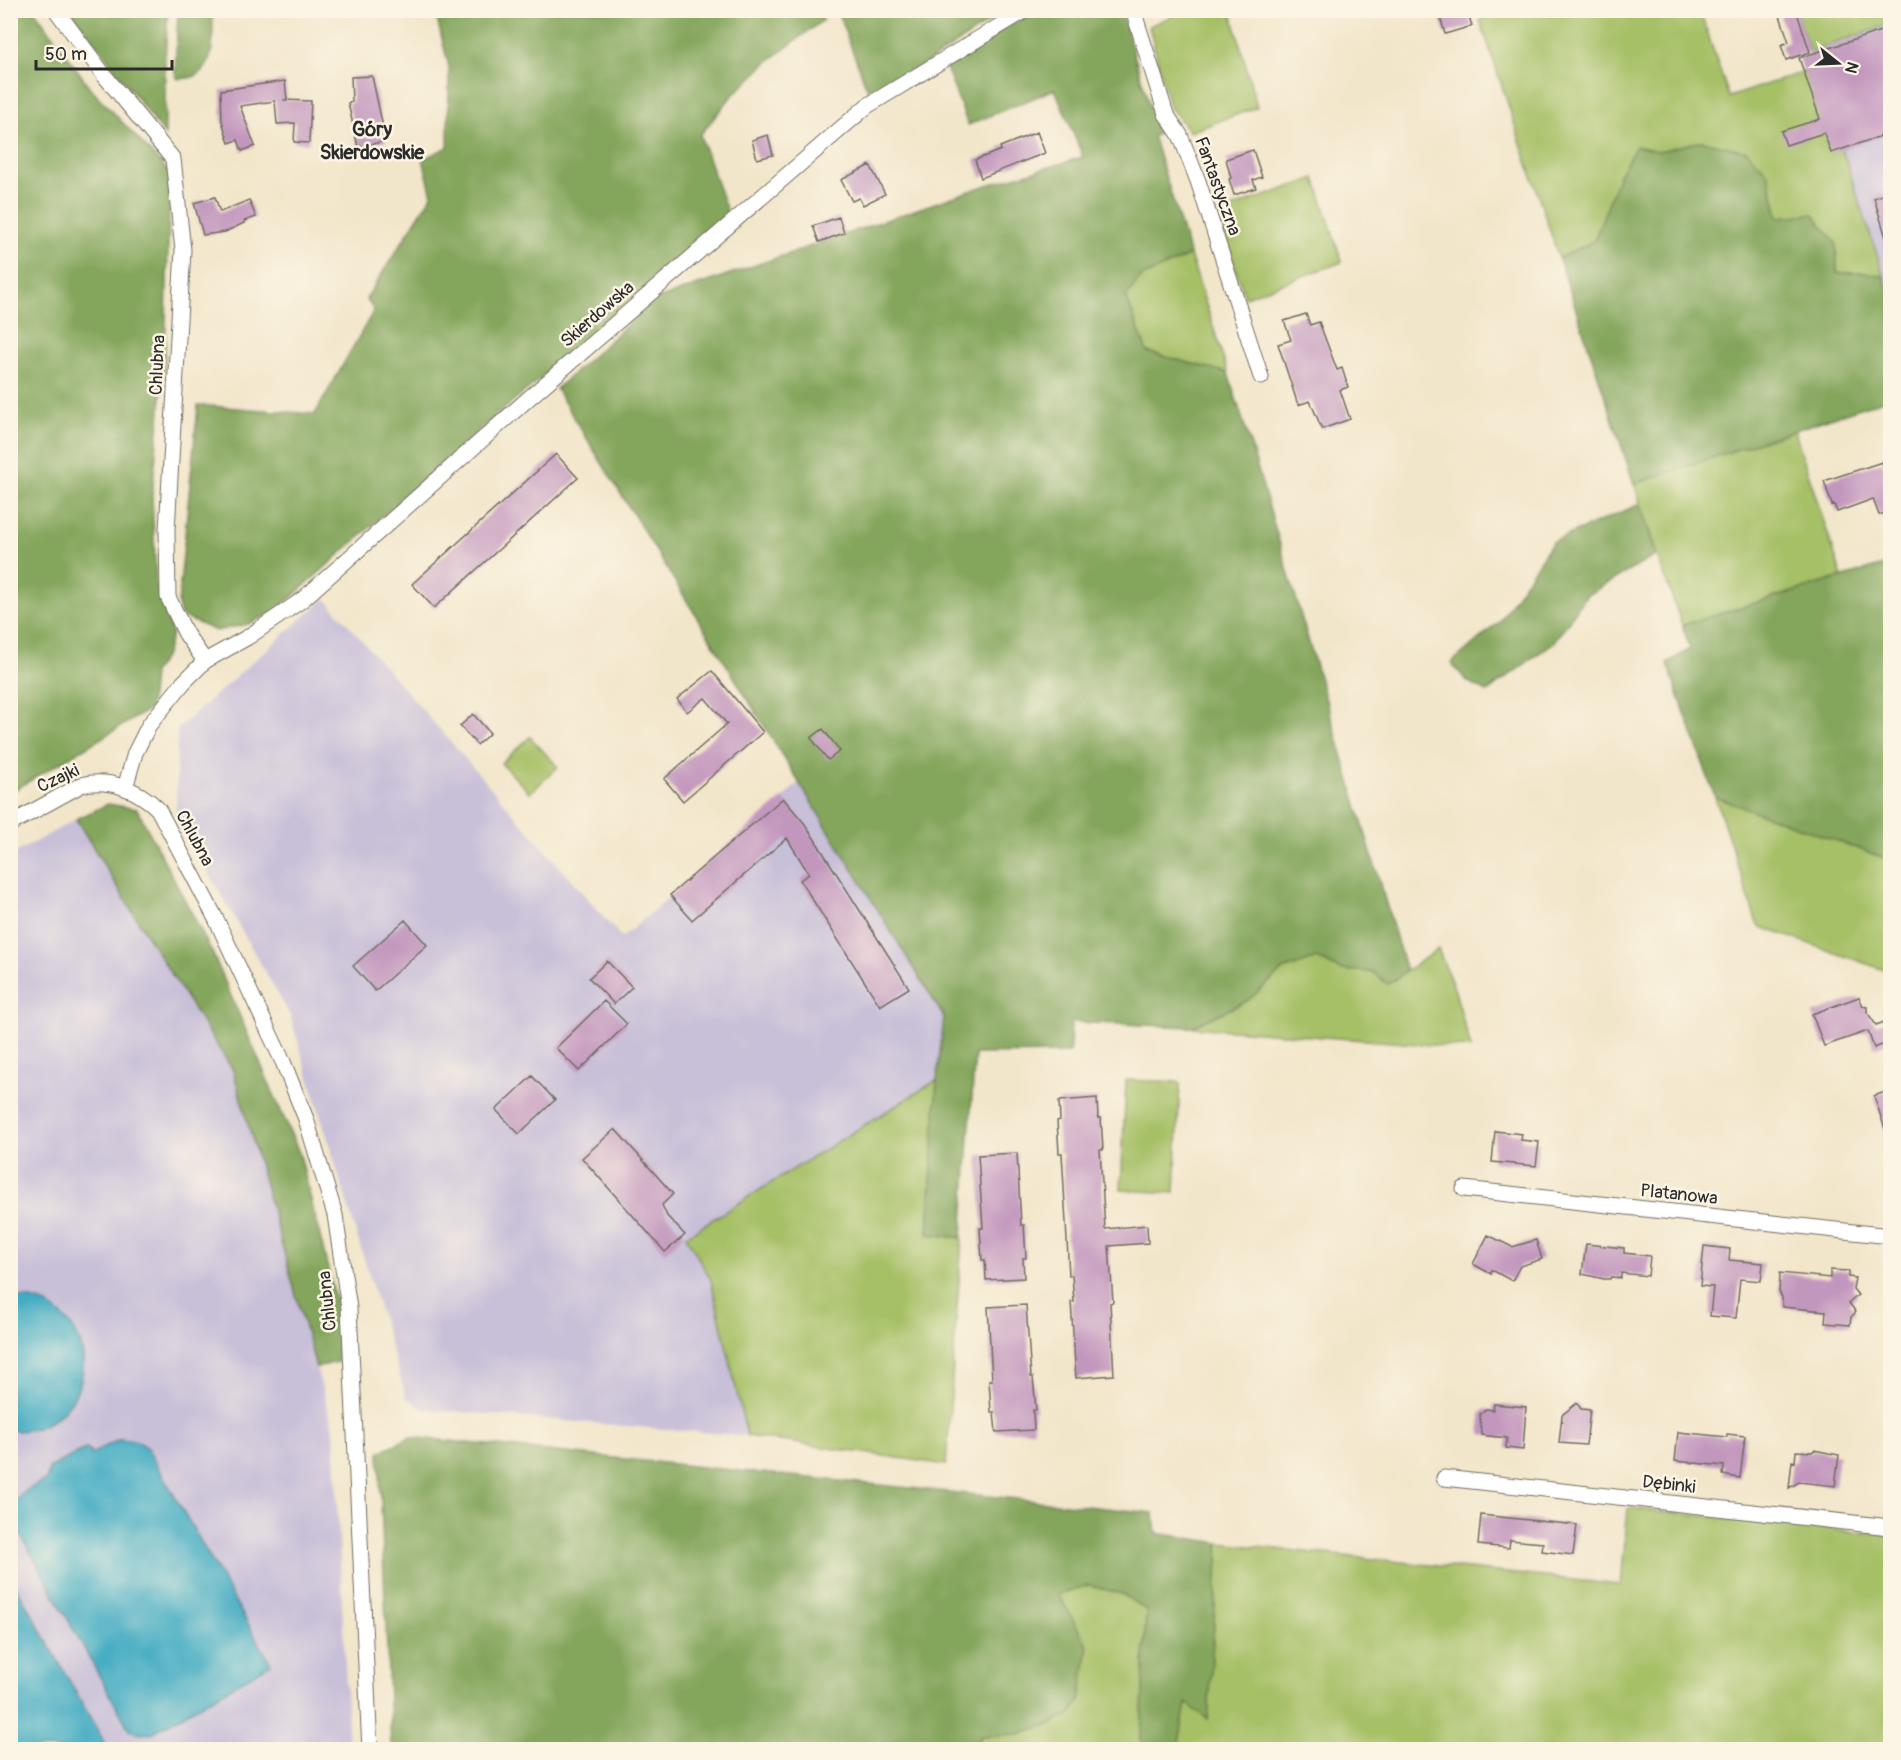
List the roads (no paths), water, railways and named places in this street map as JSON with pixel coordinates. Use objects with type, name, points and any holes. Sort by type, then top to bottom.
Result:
[{"type":"street","name":"Chlubna","points":[[56,10],[104,75],[173,159],[183,250],[167,530],[168,597],[186,634],[205,661]]},
{"type":"street","name":"Skierdowska","points":[[205,661],[248,637],[302,600],[529,398],[867,106],[1026,10]]},
{"type":"street","name":"Fantastyczna","points":[[1133,10],[1166,114],[1180,135],[1198,181],[1262,377]]},
{"type":"street","points":[[126,788],[135,753],[149,725],[183,683],[205,661]]},
{"type":"street","name":"Czajki","points":[[10,824],[81,785],[106,783],[126,788]]},
{"type":"street","name":"Chlubna","points":[[126,788],[158,809],[216,919],[283,1062],[306,1119],[335,1215],[349,1308],[370,1749]]},
{"type":"street","name":"Platanowa","points":[[1464,1190],[1890,1236]]},
{"type":"street","name":"Dębinki","points":[[1444,1478],[1890,1527]]},
{"type":"water","points":[[11,1298],[34,1299],[54,1309],[72,1326],[82,1350],[83,1368],[72,1401],[46,1424],[29,1430],[10,1430]]},
{"type":"water","points":[[120,1439],[138,1441],[147,1448],[271,1664],[152,1733],[143,1734],[129,1729],[12,1519],[13,1510],[19,1498],[23,1493],[47,1479],[49,1468],[87,1448],[91,1454]]},
{"type":"water","points":[[11,1577],[104,1742],[105,1749],[11,1749]]},
{"type":"district","name":"Góry Skierdowskie","points":[[372,140]]}]
